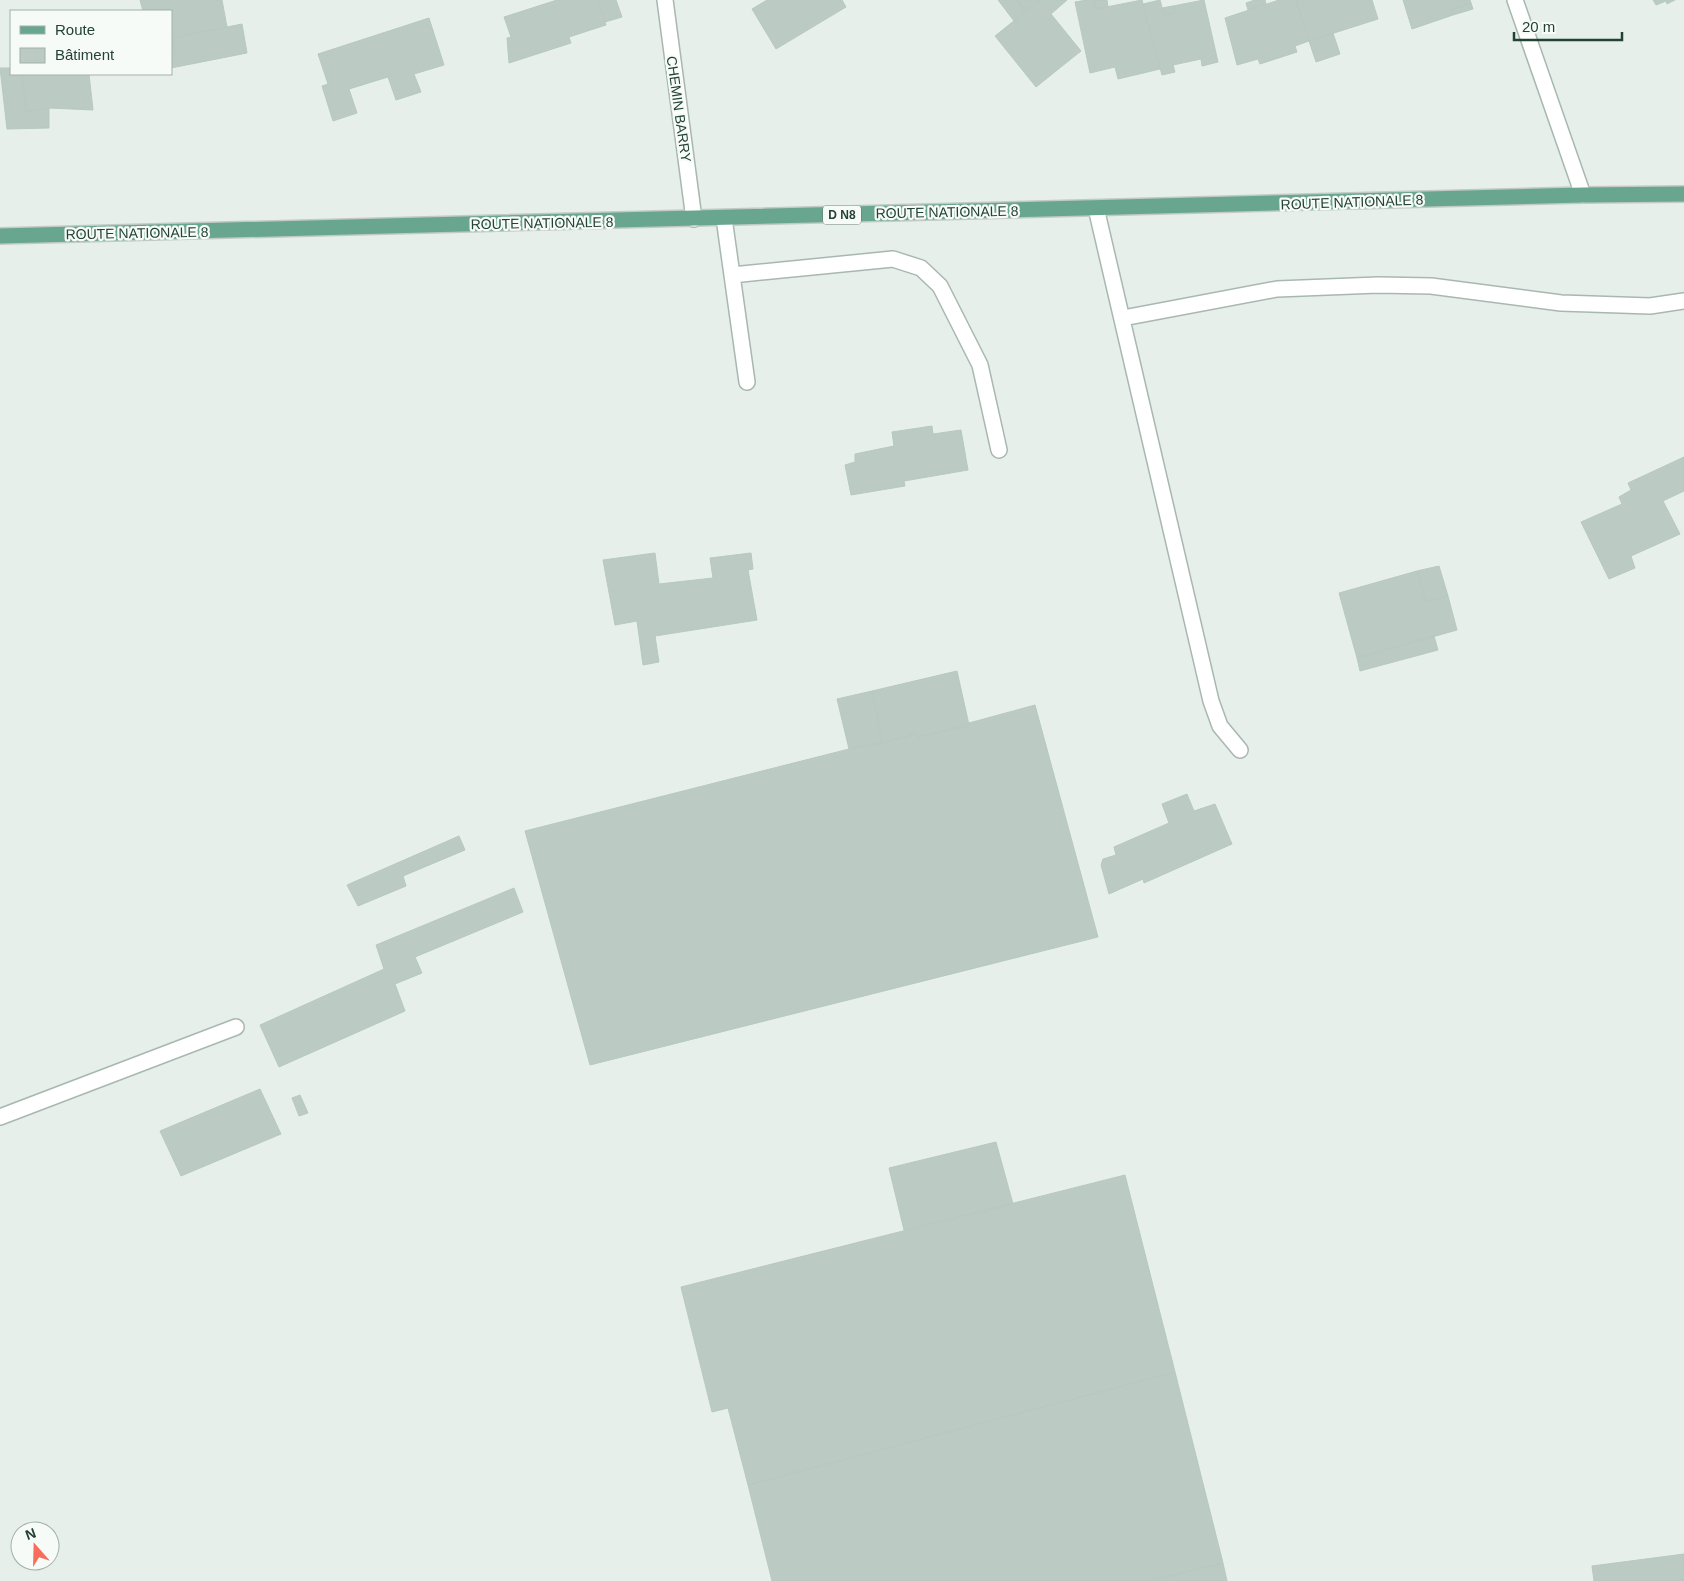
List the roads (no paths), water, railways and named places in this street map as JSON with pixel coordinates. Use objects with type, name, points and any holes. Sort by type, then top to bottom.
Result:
[{"type":"main road","name":"ROUTE NATIONALE 8","points":[[0,236],[1583,195],[1684,194]]},
{"type":"street","name":"CHEMIN BARRY","points":[[665,0],[694,219]]},
{"type":"street","points":[[1515,0],[1583,195]]},
{"type":"street","points":[[1096,208],[1211,701],[1220,726],[1240,750]]},
{"type":"street","points":[[724,218],[747,382]]},
{"type":"street","points":[[732,275],[892,259],[920,268],[940,286],[980,365],[999,450]]},
{"type":"street","points":[[1123,318],[1277,290],[1378,285],[1431,286],[1561,303],[1650,306],[1684,301]]},
{"type":"street","points":[[0,1117],[236,1028]]}]
